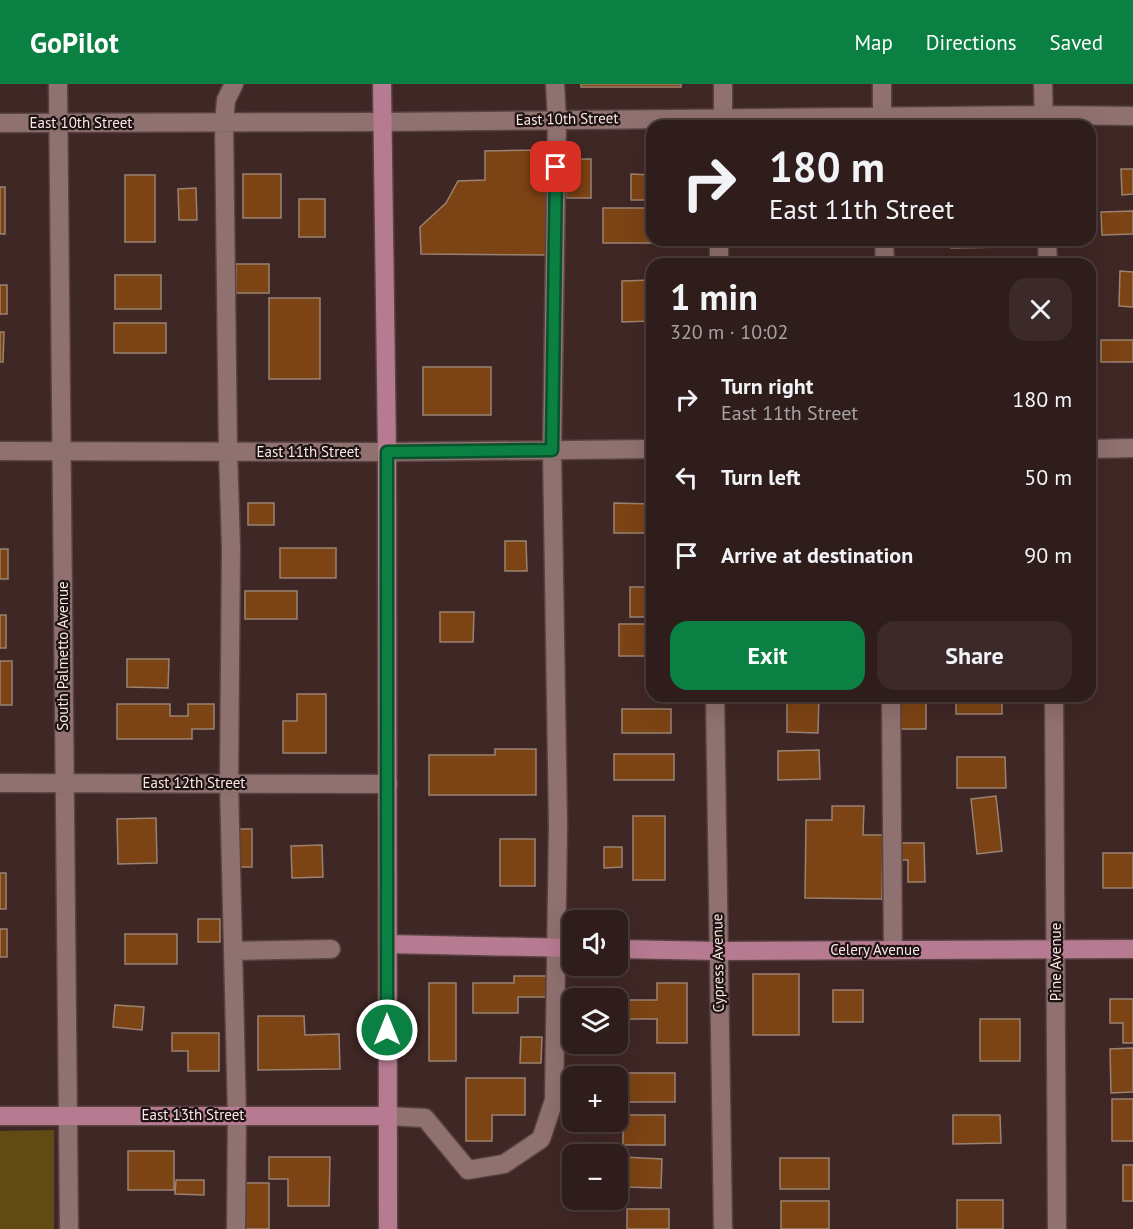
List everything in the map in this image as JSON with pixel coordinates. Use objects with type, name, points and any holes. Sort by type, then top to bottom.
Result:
[{"type":"main road","points":[[382,84],[387,452],[388,1229]]},
{"type":"main road","points":[[388,944],[562,948]]},
{"type":"main road","name":"Celery Avenue","points":[[628,949],[717,951],[1133,949]]},
{"type":"main road","name":"East 13th Street","points":[[0,1116],[387,1116]]},
{"type":"street","name":"South Palmetto Avenue","points":[[58,84],[69,1229]]},
{"type":"street","points":[[234,84],[226,100],[224,123],[231,548],[229,783],[237,1116],[236,1229]]},
{"type":"street","points":[[555,84],[557,119],[552,450],[558,825],[563,910]]},
{"type":"street","points":[[723,84],[723,120]]},
{"type":"street","points":[[882,84],[882,120]]},
{"type":"street","points":[[1043,84],[1043,120]]},
{"type":"street","name":"East 10th Street","points":[[1061,120],[1133,116]]},
{"type":"street","name":"East 10th Street","points":[[0,123],[557,119],[646,121]]},
{"type":"street","points":[[1096,449],[1133,448]]},
{"type":"street","name":"East 11th Street","points":[[0,451],[387,452],[646,449]]},
{"type":"street","name":"Cypress Avenue","points":[[715,702],[717,951],[723,1229]]},
{"type":"street","points":[[891,702],[893,950]]},
{"type":"street","name":"Pine Avenue","points":[[1054,702],[1057,1229]]},
{"type":"street","name":"East 12th Street","points":[[0,783],[388,784]]},
{"type":"street","points":[[233,951],[332,950]]},
{"type":"street","points":[[387,1116],[425,1118],[468,1170],[504,1164],[541,1139],[554,1100],[563,976]]},
{"type":"shaded area","points":[[54,1130],[54,1229],[0,1229],[0,1131]]},
{"type":"building","points":[[581,84],[681,84],[681,87],[581,87]]},
{"type":"building","points":[[545,150],[548,255],[421,254],[420,227],[446,203],[458,181],[485,180],[485,151]]},
{"type":"building","points":[[566,159],[591,159],[591,198],[566,198]]},
{"type":"building","points":[[1121,169],[1133,169],[1133,194],[1122,195]]},
{"type":"building","points":[[243,174],[281,174],[281,218],[243,218]]},
{"type":"building","points":[[631,174],[646,175],[646,200],[631,200]]},
{"type":"building","points":[[125,175],[155,175],[155,242],[125,242]]},
{"type":"building","points":[[0,187],[5,187],[5,234],[0,234]]},
{"type":"building","points":[[196,188],[197,220],[179,220],[178,189]]},
{"type":"building","points":[[299,199],[325,199],[325,237],[299,237]]},
{"type":"building","points":[[603,208],[646,208],[646,243],[603,243]]},
{"type":"building","points":[[1133,211],[1133,234],[1102,235],[1101,212]]},
{"type":"building","points":[[951,246],[1005,246],[1005,247],[951,248]]},
{"type":"building","points":[[236,264],[269,264],[269,293],[236,293]]},
{"type":"building","points":[[1120,271],[1133,272],[1133,307],[1119,306]]},
{"type":"building","points":[[115,275],[161,275],[161,309],[115,309]]},
{"type":"building","points":[[646,280],[646,321],[622,322],[622,281]]},
{"type":"building","points":[[0,285],[7,285],[7,314],[0,314]]},
{"type":"building","points":[[269,298],[320,298],[320,379],[269,379]]},
{"type":"building","points":[[114,323],[166,323],[166,353],[114,353]]},
{"type":"building","points":[[0,332],[4,332],[3,362],[0,362]]},
{"type":"building","points":[[1101,340],[1133,340],[1133,362],[1101,362]]},
{"type":"building","points":[[423,367],[491,367],[491,415],[423,415]]},
{"type":"building","points":[[645,391],[646,391],[646,417]]},
{"type":"building","points":[[248,503],[274,503],[274,525],[248,525]]},
{"type":"building","points":[[614,503],[646,504],[646,533],[614,533]]},
{"type":"building","points":[[505,541],[526,541],[527,571],[505,571]]},
{"type":"building","points":[[280,548],[336,548],[336,578],[280,578]]},
{"type":"building","points":[[0,549],[8,549],[8,579],[0,579]]},
{"type":"building","points":[[630,587],[646,587],[646,617],[630,617]]},
{"type":"building","points":[[245,591],[297,591],[297,619],[245,619]]},
{"type":"building","points":[[440,612],[474,612],[473,642],[440,642]]},
{"type":"building","points":[[0,615],[6,615],[6,648],[0,648]]},
{"type":"building","points":[[619,624],[646,624],[646,656],[619,656]]},
{"type":"building","points":[[127,659],[169,659],[168,688],[127,687]]},
{"type":"building","points":[[0,661],[12,661],[12,705],[0,705]]},
{"type":"building","points":[[297,694],[326,694],[326,753],[283,753],[283,721],[297,721]]},
{"type":"building","points":[[787,702],[819,702],[818,733],[787,732]]},
{"type":"building","points":[[896,702],[926,702],[926,729],[896,729]]},
{"type":"building","points":[[956,702],[1002,702],[1002,714],[956,714]]},
{"type":"building","points":[[117,704],[170,704],[170,716],[188,716],[188,704],[214,704],[214,729],[192,729],[192,739],[117,739]]},
{"type":"building","points":[[622,709],[671,709],[671,733],[622,733]]},
{"type":"building","points":[[495,749],[536,749],[536,795],[429,795],[429,755],[495,755]]},
{"type":"building","points":[[819,750],[820,779],[778,780],[778,751]]},
{"type":"building","points":[[614,754],[674,754],[674,780],[614,780]]},
{"type":"building","points":[[957,757],[1005,757],[1006,788],[957,788]]},
{"type":"building","points":[[996,796],[1002,851],[977,854],[971,799]]},
{"type":"building","points":[[832,806],[864,806],[863,835],[883,835],[882,899],[805,898],[806,820],[832,820]]},
{"type":"building","points":[[633,816],[665,816],[665,880],[633,880]]},
{"type":"building","points":[[156,818],[157,863],[118,864],[117,819]]},
{"type":"building","points":[[237,829],[252,829],[252,867],[238,867]]},
{"type":"building","points":[[500,839],[535,839],[535,886],[500,886]]},
{"type":"building","points":[[901,843],[924,843],[925,882],[908,882],[908,860],[901,860]]},
{"type":"building","points":[[322,845],[323,877],[292,878],[291,846]]},
{"type":"building","points":[[604,847],[622,847],[622,867],[604,868]]},
{"type":"building","points":[[1103,853],[1133,853],[1133,888],[1103,888]]},
{"type":"building","points":[[0,873],[6,873],[6,909],[0,909]]},
{"type":"building","points":[[198,919],[220,919],[220,942],[198,942]]},
{"type":"building","points":[[0,929],[7,929],[7,957],[0,957]]},
{"type":"building","points":[[125,934],[177,934],[177,964],[125,964]]},
{"type":"building","points":[[753,974],[799,974],[799,1035],[753,1035]]},
{"type":"building","points":[[514,976],[549,976],[549,997],[518,997],[518,1013],[473,1013],[473,983],[514,983]]},
{"type":"building","points":[[429,983],[456,983],[456,1061],[429,1061]]},
{"type":"building","points":[[657,983],[687,983],[687,1043],[657,1043],[657,1019],[628,1019],[628,1000],[657,1000]]},
{"type":"building","points":[[833,990],[863,990],[863,1022],[833,1022]]},
{"type":"building","points":[[1110,999],[1133,999],[1133,1043],[1123,1043],[1123,1023],[1110,1023]]},
{"type":"building","points":[[115,1005],[144,1007],[142,1030],[113,1027]]},
{"type":"building","points":[[258,1016],[304,1016],[305,1035],[339,1034],[340,1069],[258,1070]]},
{"type":"building","points":[[980,1019],[1020,1019],[1020,1061],[980,1061]]},
{"type":"building","points":[[172,1033],[219,1033],[219,1071],[188,1071],[188,1051],[172,1051]]},
{"type":"building","points":[[521,1037],[542,1037],[541,1063],[520,1063]]},
{"type":"building","points":[[1133,1048],[1133,1092],[1111,1093],[1110,1049]]},
{"type":"building","points":[[628,1073],[675,1073],[675,1102],[628,1102]]},
{"type":"building","points":[[466,1078],[525,1078],[525,1115],[492,1115],[492,1141],[466,1141]]},
{"type":"building","points":[[1112,1099],[1133,1099],[1133,1141],[1112,1141]]},
{"type":"building","points":[[628,1115],[665,1115],[665,1145],[623,1144],[623,1132],[628,1132]]},
{"type":"building","points":[[953,1115],[1000,1115],[1001,1143],[953,1144]]},
{"type":"building","points":[[128,1151],[174,1151],[174,1190],[128,1190]]},
{"type":"building","points":[[269,1157],[330,1157],[329,1206],[288,1206],[288,1179],[269,1179]]},
{"type":"building","points":[[628,1157],[662,1159],[661,1188],[628,1187]]},
{"type":"building","points":[[780,1158],[829,1158],[829,1189],[780,1189]]},
{"type":"building","points":[[1123,1165],[1133,1165],[1133,1201],[1123,1201]]},
{"type":"building","points":[[176,1180],[204,1180],[204,1195],[175,1194]]},
{"type":"building","points":[[242,1183],[269,1183],[269,1229],[242,1229]]},
{"type":"building","points":[[957,1200],[1003,1200],[1003,1229],[957,1229]]},
{"type":"building","points":[[781,1201],[829,1201],[829,1229],[781,1229]]},
{"type":"building","points":[[628,1209],[669,1209],[669,1229],[627,1229]]},
{"type":"route","points":[[387,1030],[387,452],[552,450],[556,167]]}]
